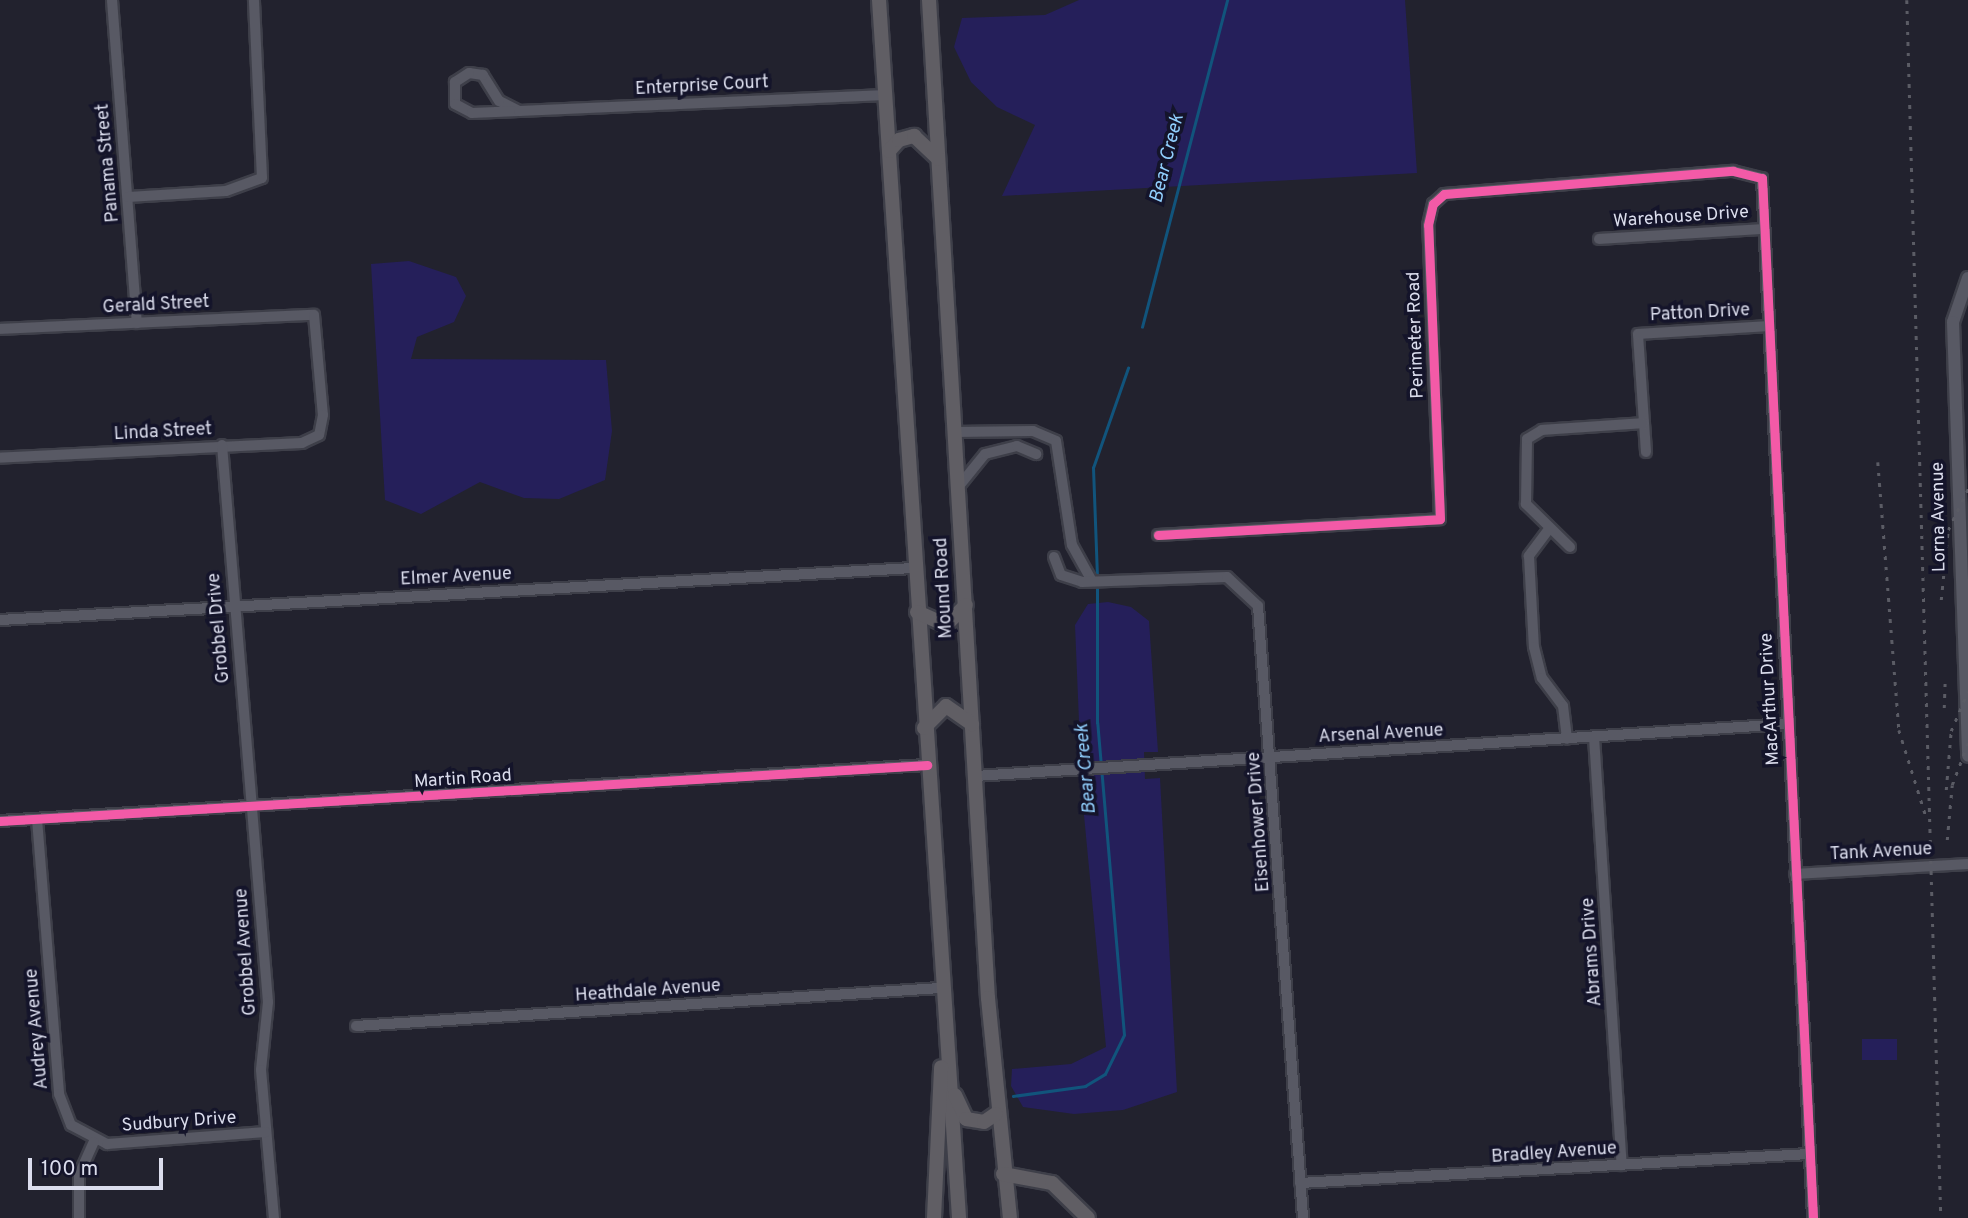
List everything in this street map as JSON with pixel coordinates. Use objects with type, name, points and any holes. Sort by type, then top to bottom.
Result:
[{"type":"main road","name":"Mound Road","points":[[879,0],[941,988],[959,1218]]},
{"type":"main road","name":"Mound Road","points":[[929,0],[996,1114],[1010,1218]]},
{"type":"main road","points":[[889,151],[899,140],[914,136],[938,158]]},
{"type":"main road","points":[[917,612],[946,625],[966,605]]},
{"type":"main road","points":[[924,728],[946,706],[972,724]]},
{"type":"main road","name":"Mound Road","points":[[934,1218],[945,1031]]},
{"type":"main road","points":[[947,1060],[966,1119],[984,1122],[996,1114]]},
{"type":"main road","points":[[1003,1174],[1046,1180],[1088,1218]]},
{"type":"street","name":"Panama Street","points":[[112,0],[137,323]]},
{"type":"street","points":[[128,197],[226,191],[262,178],[254,0]]},
{"type":"street","name":"Enterprise Court","points":[[519,111],[499,101],[483,75],[469,73],[456,82],[461,110],[519,111],[886,95]]},
{"type":"street","name":"Perimeter Road","points":[[1158,535],[1440,519],[1428,225],[1433,204],[1444,194],[1733,171],[1762,178]]},
{"type":"street","name":"MacArthur Drive","points":[[1762,178],[1813,1218]]},
{"type":"street","name":"Warehouse Drive","points":[[1599,239],[1764,229]]},
{"type":"street","name":"Lorna Avenue","points":[[1968,278],[1952,322],[1968,756]]},
{"type":"street","name":"Gerald Street","points":[[0,329],[314,315],[322,430]]},
{"type":"street","points":[[0,324],[0,329]]},
{"type":"street","name":"Patton Drive","points":[[1646,452],[1638,334],[1769,326]]},
{"type":"street","points":[[1570,547],[1526,504],[1523,450],[1529,437],[1548,429],[1644,423]]},
{"type":"street","name":"Linda Street","points":[[0,458],[302,443],[322,430]]},
{"type":"street","points":[[955,432],[1033,431],[1056,441],[1072,545],[1091,579]]},
{"type":"street","name":"Grobbel Drive","points":[[222,445],[251,809]]},
{"type":"street","points":[[958,486],[985,454],[1017,446],[1036,454]]},
{"type":"street","points":[[1549,529],[1529,556],[1534,646],[1542,678],[1563,706],[1567,739]]},
{"type":"street","name":"Eisenhower Drive","points":[[1054,557],[1067,578],[1216,575],[1252,594],[1264,625],[1303,1218]]},
{"type":"street","name":"Elmer Avenue","points":[[0,620],[914,568]]},
{"type":"street","name":"Arsenal Avenue","points":[[975,776],[1788,724]]},
{"type":"street","name":"Abrams Drive","points":[[1594,737],[1622,1165]]},
{"type":"street","name":"Martin Road","points":[[0,821],[251,809],[927,765]]},
{"type":"street","name":"Grobbel Avenue","points":[[251,809],[268,1012],[261,1070],[274,1218]]},
{"type":"street","name":"Audrey Avenue","points":[[37,820],[59,1094],[71,1125],[94,1142]]},
{"type":"street","name":"Tank Avenue","points":[[1795,874],[1968,864]]},
{"type":"street","name":"Heathdale Avenue","points":[[356,1026],[941,988]]},
{"type":"street","name":"Sudbury Drive","points":[[94,1142],[266,1132]]},
{"type":"street","points":[[79,1218],[79,1175],[94,1142]]},
{"type":"street","name":"Bradley Avenue","points":[[1300,1184],[1809,1154]]},
{"type":"shaded area","points":[[1079,0],[1405,0],[1417,173],[1002,196],[1035,125],[997,107],[971,82],[954,47],[962,18],[1045,15]]},
{"type":"shaded area","points":[[409,261],[456,277],[466,296],[454,322],[417,337],[411,359],[606,360],[612,431],[605,480],[559,499],[524,498],[480,482],[421,514],[385,500],[371,264]]},
{"type":"shaded area","points":[[1108,602],[1131,607],[1149,621],[1158,752],[1144,752],[1145,779],[1160,778],[1177,1092],[1123,1110],[1074,1114],[1023,1107],[1011,1086],[1012,1069],[1071,1064],[1106,1047],[1082,794],[1075,625],[1088,604]]},
{"type":"shaded area","points":[[1862,1039],[1897,1039],[1897,1060],[1862,1060]]},
{"type":"waterway","name":"Bear Creek","points":[[1142,327],[1227,0]]},
{"type":"waterway","name":"Bear Creek","points":[[1097,577],[1093,468],[1128,368]]},
{"type":"waterway","name":"Bear Creek","points":[[1013,1096],[1085,1086],[1105,1074],[1124,1035],[1097,723],[1097,584]]},
{"type":"railway","points":[[1907,0],[1941,1218]]},
{"type":"railway","points":[[1878,462],[1899,730],[1926,816]]},
{"type":"railway","points":[[1941,600],[1948,530],[1968,489]]},
{"type":"railway","points":[[1944,708],[1945,677]]},
{"type":"railway","points":[[1946,790],[1951,731],[1968,691]]},
{"type":"railway","points":[[1947,840],[1952,785],[1968,743]]},
{"type":"cycle path","points":[[1158,535],[1440,519],[1428,225],[1433,204],[1444,194],[1733,171],[1762,178],[1813,1218]]},
{"type":"cycle path","points":[[0,821],[927,765]]}]
